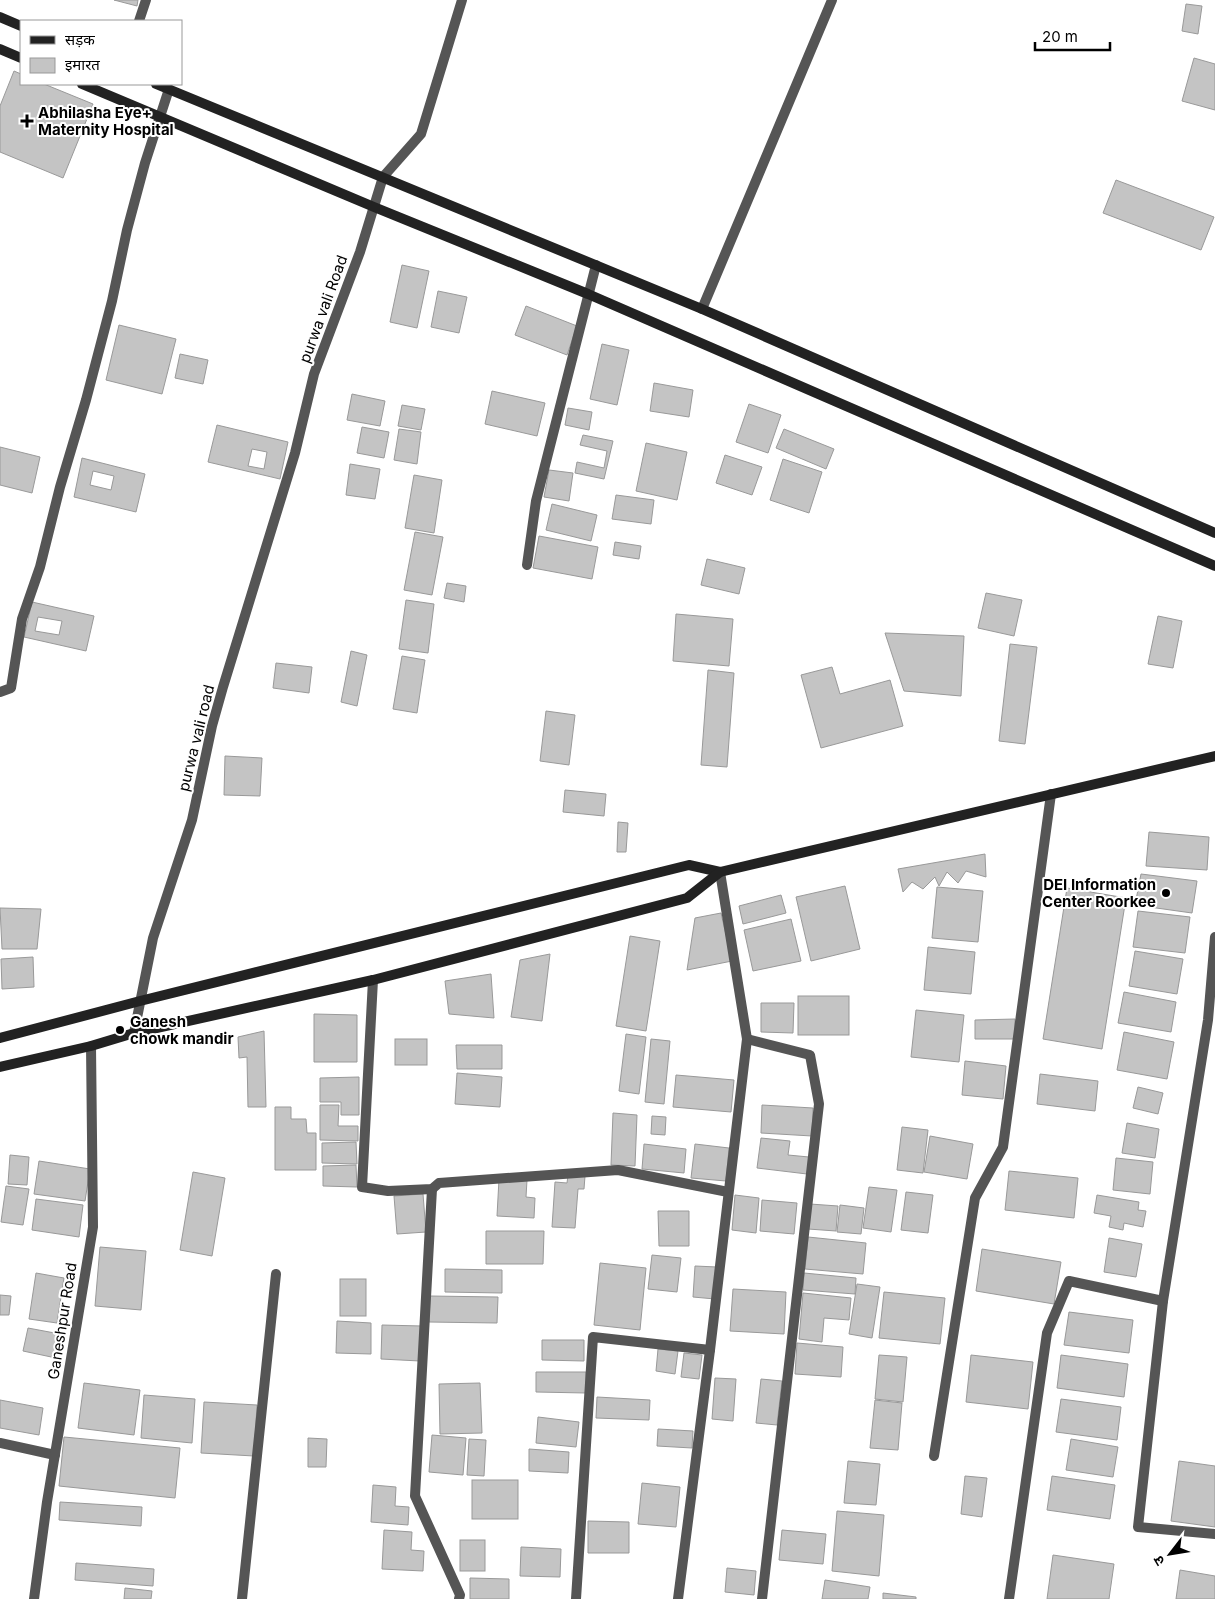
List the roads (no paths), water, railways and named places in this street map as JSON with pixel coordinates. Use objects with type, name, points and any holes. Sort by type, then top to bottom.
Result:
[{"type":"main road","points":[[0,17],[20,26]]},
{"type":"main road","points":[[0,49],[20,58]]},
{"type":"main road","points":[[84,85],[374,207],[588,294],[1215,566]]},
{"type":"main road","points":[[159,85],[702,309],[1215,533]]},
{"type":"main road","points":[[0,1067],[91,1046],[134,1033],[373,980],[687,898],[720,872],[1215,756]]},
{"type":"main road","points":[[0,1038],[140,1001],[690,865],[720,872]]},
{"type":"street","points":[[139,20],[146,0]]},
{"type":"street","points":[[383,177],[421,134],[462,0]]},
{"type":"street","points":[[702,309],[832,0]]},
{"type":"street","points":[[0,692],[11,688],[22,618],[40,567],[112,301],[145,163],[169,89]]},
{"type":"street","name":"purwa vali Road","points":[[295,453],[314,374],[360,252],[383,177]]},
{"type":"street","points":[[527,565],[536,501],[596,265]]},
{"type":"street","name":"purwa vali road","points":[[134,1033],[153,938],[192,820],[212,726],[295,453]]},
{"type":"street","points":[[934,1456],[974,1198],[1003,1147],[1051,794]]},
{"type":"street","points":[[678,1599],[747,1039],[720,872]]},
{"type":"street","points":[[1215,937],[1208,1020],[1163,1301],[1138,1527],[1215,1534]]},
{"type":"street","points":[[373,980],[362,1187],[388,1191],[432,1190]]},
{"type":"street","points":[[747,1039],[810,1055],[819,1104],[762,1599]]},
{"type":"street","name":"Ganeshpur Road","points":[[34,1599],[55,1455],[93,1227],[91,1046]]},
{"type":"street","points":[[459,1599],[460,1596],[416,1496],[432,1190],[439,1183],[618,1170],[728,1192]]},
{"type":"street","points":[[242,1599],[276,1274]]},
{"type":"street","points":[[1009,1599],[1047,1333],[1069,1282],[1163,1301]]},
{"type":"street","points":[[576,1599],[593,1337],[710,1350]]},
{"type":"street","points":[[0,1444],[55,1455]]},
{"type":"place","name":"Abhilasha Eye+ Maternity Hospital","points":[[27,121]]},
{"type":"place","name":"DEI Information Center Roorkee","points":[[1166,893]]},
{"type":"place","name":"Ganesh chowk mandir","points":[[120,1030]]}]
